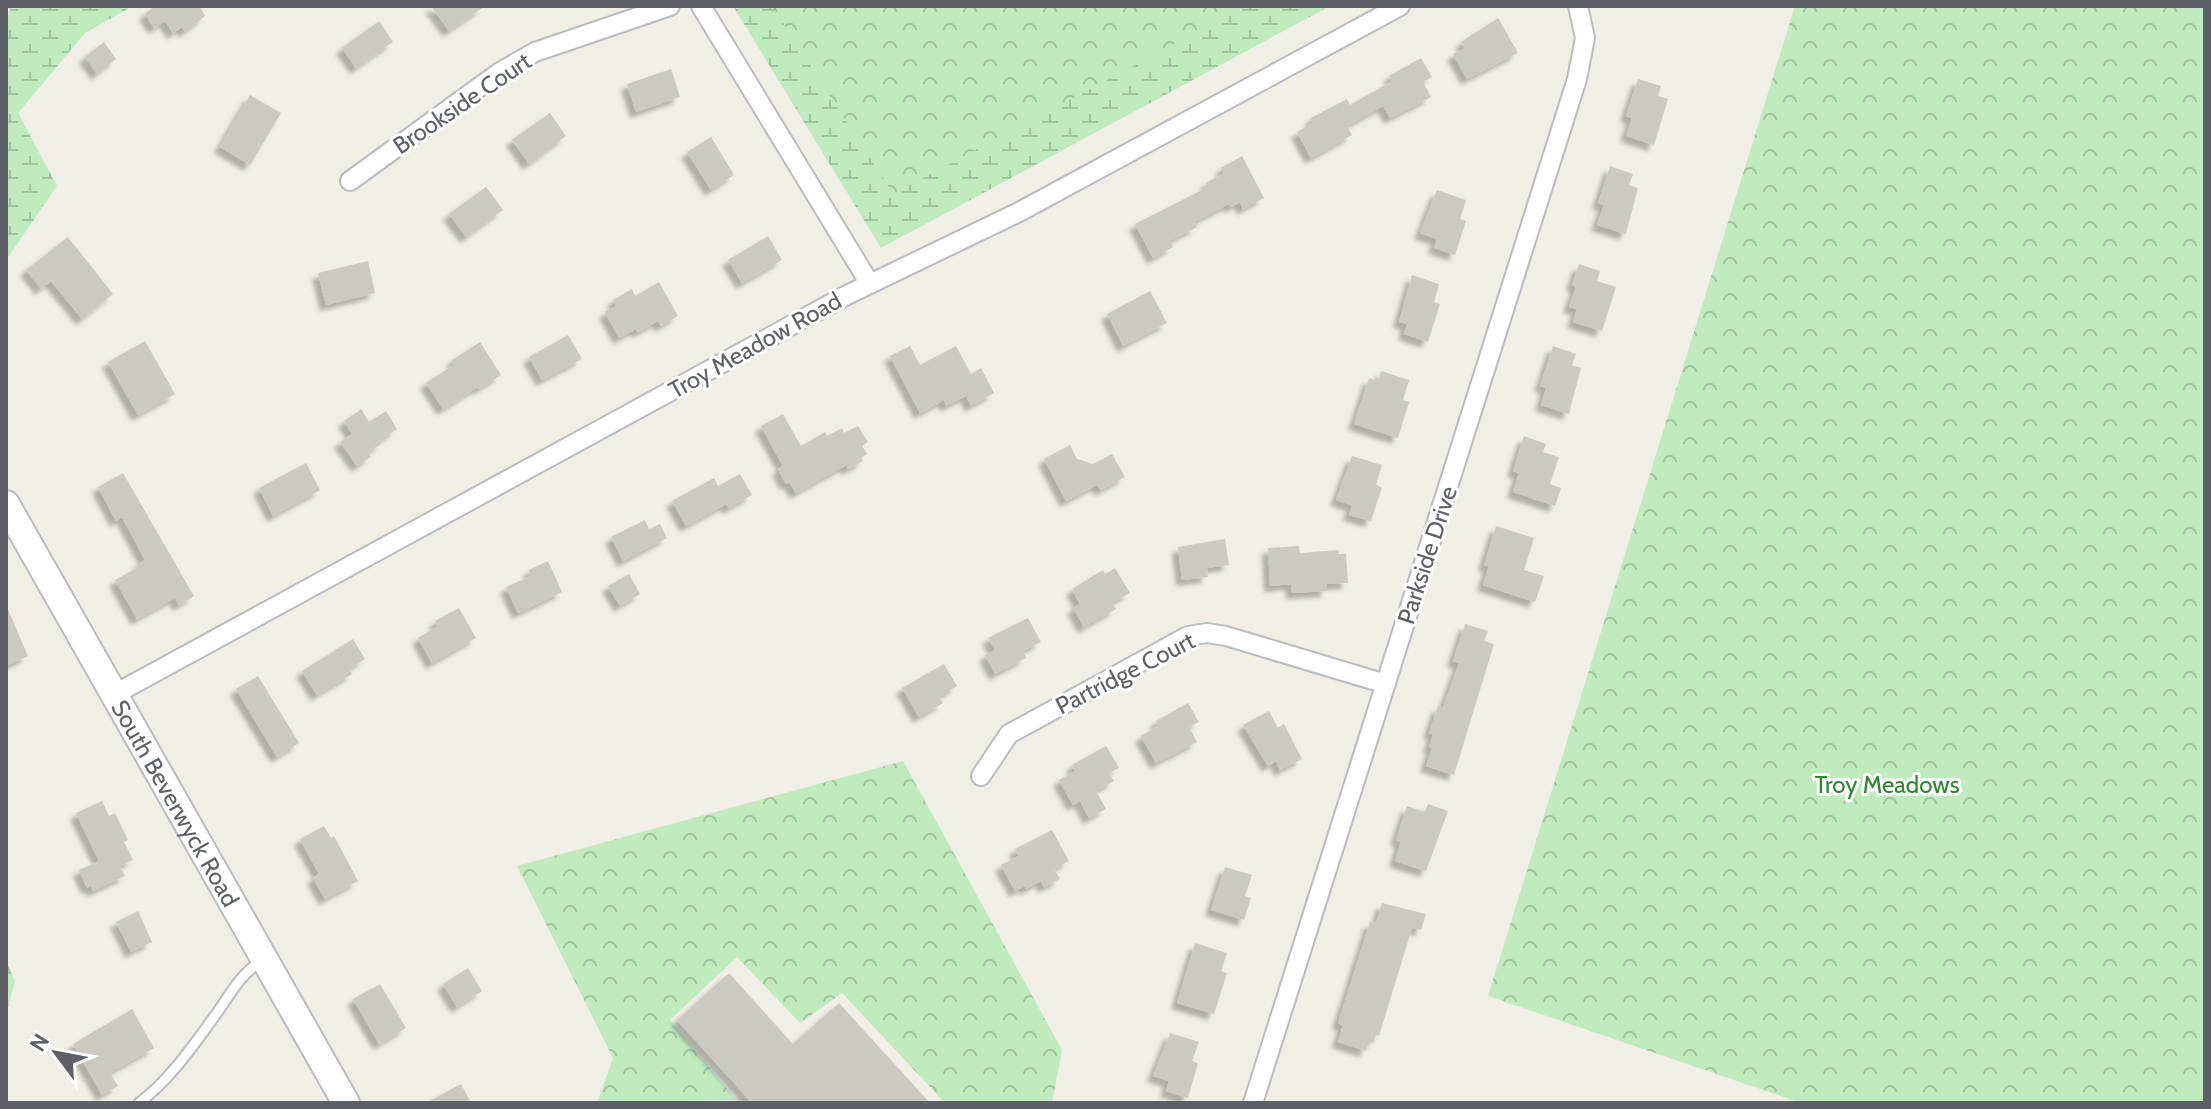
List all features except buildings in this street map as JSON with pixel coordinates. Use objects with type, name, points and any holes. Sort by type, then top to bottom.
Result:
[{"type":"main road","name":"South Beverwyck Road","points":[[6,504],[346,1103]]},
{"type":"street","name":"Brookside Court","points":[[350,181],[500,72],[535,52],[670,6]]},
{"type":"street","points":[[701,6],[870,284]]},
{"type":"street","name":"Troy Meadow Road","points":[[115,694],[870,284],[1019,212],[1400,6]]},
{"type":"street","name":"Parkside Drive","points":[[1253,1103],[1577,79],[1585,38],[1578,6]]},
{"type":"street","name":"Partridge Court","points":[[981,776],[1009,734],[1188,636],[1207,633],[1226,636],[1386,684]]},
{"type":"lane","points":[[139,1103],[187,1053],[245,974],[264,959]]},
{"type":"green space","points":[[11,6],[133,6],[85,33],[18,113],[57,186],[6,260],[6,22]]},
{"type":"green space","points":[[733,6],[1330,6],[881,248]]},
{"type":"green space","points":[[772,6],[1246,6],[893,194]]},
{"type":"green space","name":"Troy Meadows","points":[[1795,6],[2205,6],[2205,1103],[1801,1103],[1488,996]]},
{"type":"green space","points":[[903,761],[1062,1050],[1052,1103],[945,1103],[842,993],[800,1023],[737,957],[670,1020],[736,1100],[597,1103],[613,1058],[517,866]]},
{"type":"green space","points":[[6,961],[15,981],[6,1015]]}]
